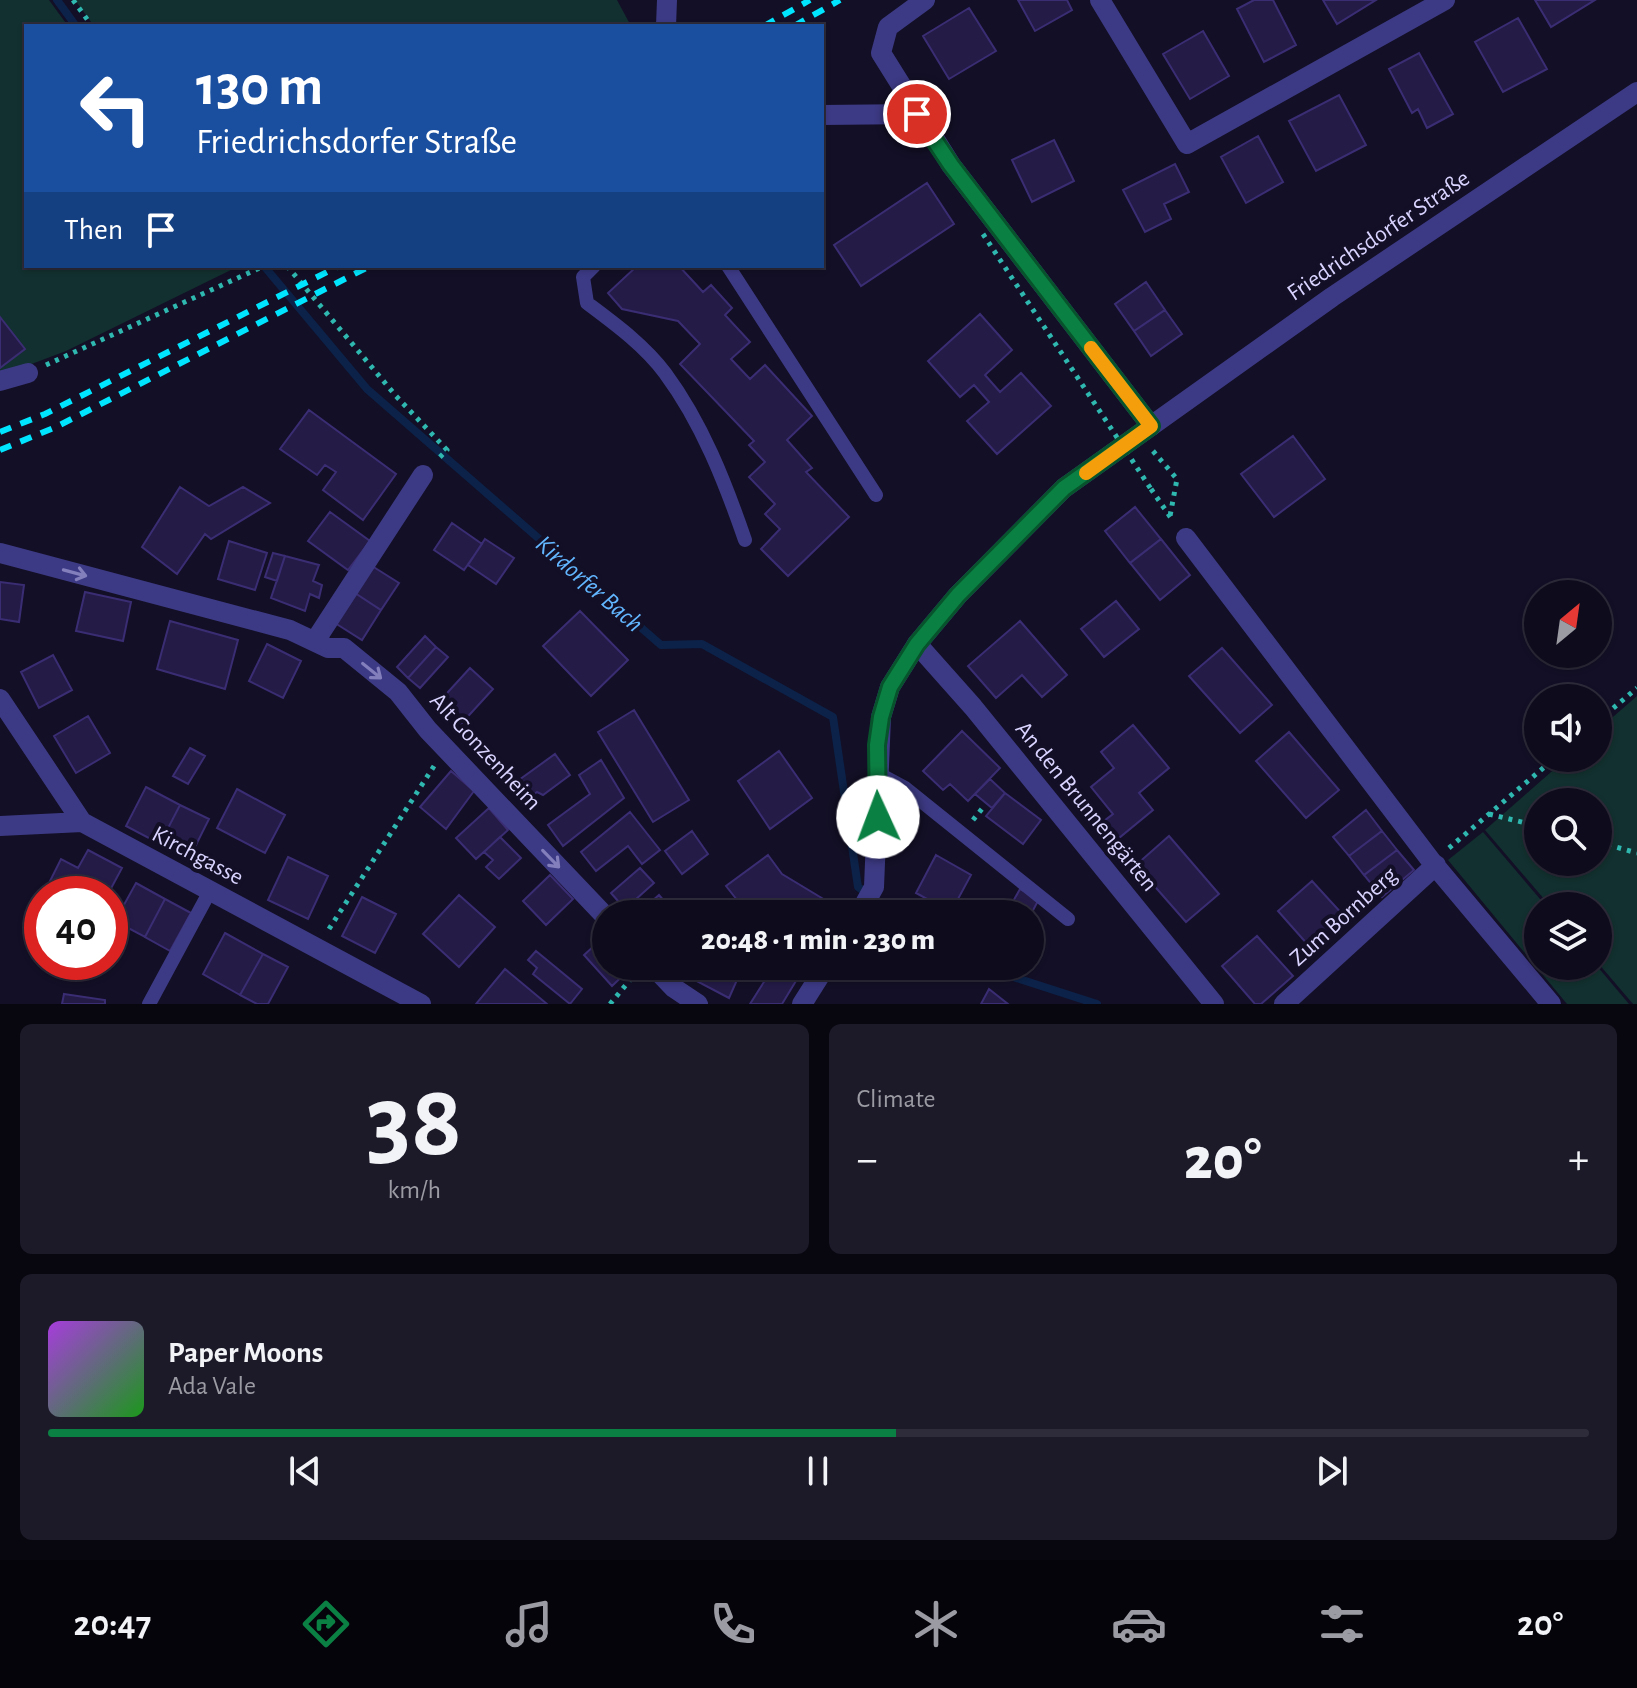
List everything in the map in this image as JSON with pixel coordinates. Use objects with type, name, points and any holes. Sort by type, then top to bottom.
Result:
[{"type":"street","points":[[666,24],[667,0]]},
{"type":"street","points":[[925,0],[888,27],[881,53],[951,165],[1145,430]]},
{"type":"street","points":[[1100,0],[1187,144],[1445,0]]},
{"type":"street","name":"Friedrichsdorfer Straße","points":[[867,900],[874,887],[881,717],[890,687],[917,644],[958,595],[1064,488],[1332,297],[1637,92]]},
{"type":"street","points":[[824,115],[917,114]]},
{"type":"street","points":[[0,381],[28,373]]},
{"type":"street","points":[[315,641],[423,475]]},
{"type":"street","points":[[1186,538],[1434,864],[1551,1004]]},
{"type":"street","name":"Alt Gonzenheim","points":[[0,553],[290,630],[328,648],[344,648],[398,692],[445,748],[592,902]]},
{"type":"street","name":"An den Brunnengärten","points":[[917,644],[1214,1004]]},
{"type":"street","name":"Kirchgasse","points":[[0,699],[82,822],[421,1004]]},
{"type":"street","points":[[0,826],[82,822]]},
{"type":"street","name":"Zum Bornberg","points":[[1284,1004],[1434,864]]},
{"type":"street","points":[[666,980],[698,1004]]},
{"type":"street","points":[[802,1004],[817,980]]},
{"type":"lane","points":[[592,268],[583,277],[587,303],[628,334],[665,373],[721,470],[745,540]]},
{"type":"lane","points":[[729,268],[876,495]]},
{"type":"lane","points":[[877,773],[905,788],[1068,919]]},
{"type":"lane","points":[[149,1004],[210,891]]},
{"type":"path","points":[[73,0],[91,24]]},
{"type":"path","points":[[983,234],[1186,538]]},
{"type":"path","points":[[28,373],[260,268]]},
{"type":"path","points":[[289,268],[336,327],[447,450]]},
{"type":"path","points":[[1145,430],[1177,479],[1170,516]]},
{"type":"path","points":[[1612,709],[1637,688]]},
{"type":"path","points":[[318,947],[445,748]]},
{"type":"path","points":[[1434,864],[1538,772]]},
{"type":"path","points":[[973,819],[985,805]]},
{"type":"path","points":[[1489,814],[1524,823]]},
{"type":"path","points":[[1612,846],[1637,853]]},
{"type":"path","points":[[610,1004],[630,980]]},
{"type":"green space","points":[[0,0],[49,0],[67,24],[24,24],[24,268],[235,268],[66,351],[0,376]]},
{"type":"green space","points":[[75,0],[617,0],[630,24],[93,24]]},
{"type":"green space","points":[[1637,696],[1637,1004],[1633,1004],[1612,979],[1612,892],[1538,892],[1524,876],[1612,876],[1612,788],[1533,788],[1551,772],[1612,772],[1612,718]]},
{"type":"green space","points":[[1524,796],[1524,876],[1485,830]]},
{"type":"green space","points":[[1483,832],[1534,892],[1524,892],[1524,952],[1448,860]]},
{"type":"green space","points":[[1547,980],[1609,980],[1629,1004],[1567,1004]]},
{"type":"building","points":[[1018,0],[1067,0],[1072,10],[1035,31]]},
{"type":"building","points":[[1254,0],[1273,0],[1296,45],[1264,62],[1237,9]]},
{"type":"building","points":[[1323,0],[1376,0],[1337,24]]},
{"type":"building","points":[[1535,0],[1595,0],[1551,27]]},
{"type":"building","points":[[969,8],[996,51],[949,79],[923,36]]},
{"type":"building","points":[[1518,18],[1547,69],[1503,92],[1475,42]]},
{"type":"building","points":[[1203,31],[1229,76],[1190,99],[1163,54]]},
{"type":"building","points":[[1419,53],[1453,114],[1427,128],[1418,109],[1412,113],[1389,69]]},
{"type":"building","points":[[1339,95],[1366,145],[1316,171],[1289,121]]},
{"type":"building","points":[[1258,136],[1283,182],[1246,203],[1221,157]]},
{"type":"building","points":[[1054,140],[1074,181],[1032,202],[1012,160]]},
{"type":"building","points":[[1175,164],[1189,192],[1164,204],[1171,219],[1145,232],[1123,190]]},
{"type":"building","points":[[927,183],[954,224],[861,286],[834,245]]},
{"type":"building","points":[[635,268],[681,268],[703,292],[711,285],[732,308],[725,315],[750,342],[731,359],[750,379],[765,365],[812,416],[787,440],[812,468],[806,472],[849,517],[788,576],[761,549],[780,529],[765,514],[775,504],[749,477],[765,462],[749,445],[754,441],[680,364],[700,344],[678,321],[622,309],[608,293]]},
{"type":"building","points":[[1146,282],[1165,310],[1134,331],[1115,304]]},
{"type":"building","points":[[1165,310],[1182,334],[1151,356],[1134,331]]},
{"type":"building","points":[[980,314],[1012,350],[985,375],[1000,392],[1021,373],[1051,406],[997,454],[967,421],[989,402],[974,385],[960,397],[928,361]]},
{"type":"building","points":[[0,317],[25,349],[0,368]]},
{"type":"building","points":[[309,410],[396,474],[363,520],[323,490],[336,472],[325,465],[317,475],[280,449]]},
{"type":"building","points":[[1293,436],[1325,479],[1274,517],[1241,474]]},
{"type":"building","points":[[180,487],[209,506],[243,487],[270,503],[211,539],[205,534],[177,574],[142,547]]},
{"type":"building","points":[[1135,507],[1161,539],[1130,563],[1105,531]]},
{"type":"building","points":[[330,512],[370,541],[348,570],[308,541]]},
{"type":"building","points":[[452,523],[482,544],[464,570],[434,550]]},
{"type":"building","points":[[485,539],[514,558],[496,584],[468,565]]},
{"type":"building","points":[[1161,539],[1190,575],[1160,600],[1130,563]]},
{"type":"building","points":[[229,541],[267,553],[255,590],[218,579]]},
{"type":"building","points":[[273,553],[285,556],[277,581],[265,577]]},
{"type":"building","points":[[285,556],[319,565],[313,581],[322,585],[319,598],[310,594],[305,611],[271,598]]},
{"type":"building","points":[[372,566],[399,583],[381,610],[355,593]]},
{"type":"building","points":[[0,582],[24,585],[19,622],[0,619]]},
{"type":"building","points":[[85,592],[131,602],[123,641],[76,631]]},
{"type":"building","points":[[355,593],[381,610],[362,640],[335,623]]},
{"type":"building","points":[[1116,601],[1139,629],[1104,657],[1081,629]]},
{"type":"building","points":[[580,611],[628,660],[591,696],[543,646]]},
{"type":"building","points":[[170,621],[238,640],[225,689],[157,669]]},
{"type":"building","points":[[1020,621],[1067,675],[1042,697],[1022,675],[996,698],[968,666]]},
{"type":"building","points":[[425,636],[436,647],[408,678],[397,667]]},
{"type":"building","points":[[267,644],[301,661],[283,698],[249,681]]},
{"type":"building","points":[[436,647],[448,657],[420,688],[408,678]]},
{"type":"building","points":[[1222,648],[1272,705],[1240,733],[1189,676]]},
{"type":"building","points":[[53,655],[72,690],[39,708],[21,672]]},
{"type":"building","points":[[470,668],[493,689],[461,724],[438,703]]},
{"type":"building","points":[[634,710],[689,800],[653,822],[598,732]]},
{"type":"building","points":[[88,716],[110,753],[76,773],[54,736]]},
{"type":"building","points":[[1133,725],[1169,768],[1139,793],[1153,810],[1119,838],[1104,821],[1113,814],[1091,787],[1114,768],[1101,752]]},
{"type":"building","points":[[962,731],[1000,768],[968,801],[950,784],[943,790],[923,771]]},
{"type":"building","points":[[1289,732],[1339,790],[1306,818],[1256,761]]},
{"type":"building","points":[[190,748],[205,756],[188,784],[173,776]]},
{"type":"building","points":[[779,751],[812,798],[770,829],[738,781]]},
{"type":"building","points":[[555,754],[570,775],[543,795],[537,792],[524,802],[512,785]]},
{"type":"building","points":[[601,760],[624,798],[563,846],[548,825],[590,794],[579,775]]},
{"type":"building","points":[[451,771],[474,791],[446,829],[420,807]]},
{"type":"building","points":[[990,779],[1005,793],[992,808],[975,794]]},
{"type":"building","points":[[146,787],[180,805],[160,844],[126,826]]},
{"type":"building","points":[[237,789],[285,815],[265,853],[217,828]]},
{"type":"building","points":[[1005,793],[1041,820],[1023,844],[986,816]]},
{"type":"building","points":[[180,805],[209,819],[195,847],[166,832]]},
{"type":"building","points":[[489,808],[508,830],[476,859],[456,838]]},
{"type":"building","points":[[1366,810],[1382,831],[1349,856],[1333,837]]},
{"type":"building","points":[[630,812],[660,850],[642,864],[628,846],[596,871],[581,852]]},
{"type":"building","points":[[692,831],[708,854],[682,874],[665,851]]},
{"type":"building","points":[[1382,831],[1397,850],[1364,875],[1349,856]]},
{"type":"building","points":[[1169,836],[1219,894],[1186,922],[1136,865]]},
{"type":"building","points":[[500,837],[521,858],[499,879],[486,867],[493,860],[484,852]]},
{"type":"building","points":[[88,850],[122,868],[118,876],[52,876],[61,859],[78,868]]},
{"type":"building","points":[[1397,850],[1414,870],[1382,897],[1364,875]]},
{"type":"building","points":[[768,855],[782,874],[825,900],[737,900],[726,886]]},
{"type":"building","points":[[936,855],[971,875],[957,900],[929,900],[916,893]]},
{"type":"building","points":[[288,857],[328,876],[308,919],[268,900]]},
{"type":"building","points":[[640,868],[654,883],[635,900],[617,900],[611,893]]},
{"type":"building","points":[[550,875],[573,899],[546,925],[523,901]]},
{"type":"building","points":[[1312,881],[1344,916],[1309,946],[1278,911]]},
{"type":"building","points":[[136,883],[165,899],[145,937],[128,928],[128,897]]},
{"type":"building","points":[[1020,889],[1039,899],[1038,900],[1014,900]]},
{"type":"building","points":[[459,895],[495,927],[459,967],[423,934]]},
{"type":"building","points":[[362,897],[396,914],[375,953],[342,936]]},
{"type":"building","points":[[165,899],[191,913],[170,951],[145,937]]},
{"type":"building","points":[[225,933],[263,954],[240,995],[203,974]]},
{"type":"building","points":[[1257,936],[1293,976],[1261,1004],[1255,1004],[1222,966]]},
{"type":"building","points":[[592,948],[592,964],[584,955]]},
{"type":"building","points":[[536,951],[582,989],[570,1004],[533,974],[537,968],[528,960]]},
{"type":"building","points":[[263,954],[288,967],[268,1004],[257,1004],[240,995]]},
{"type":"building","points":[[505,969],[547,1004],[476,1004]]},
{"type":"building","points":[[695,980],[737,980],[729,998]]},
{"type":"building","points":[[765,980],[797,980],[782,1004],[750,1004]]},
{"type":"building","points":[[989,989],[1008,1004],[981,1004]]},
{"type":"building","points":[[64,994],[105,1000],[105,1004],[62,1004]]},
{"type":"waterway","name":"Kirdorfer Bach","points":[[57,0],[75,24]]},
{"type":"waterway","name":"Kirdorfer Bach","points":[[266,268],[367,389],[661,645],[702,644],[833,717],[858,887],[876,900]]},
{"type":"waterway","name":"Kirdorfer Bach","points":[[1022,980],[1097,1004]]},
{"type":"railway","points":[[768,24],[810,0]]},
{"type":"railway","points":[[798,24],[840,0]]},
{"type":"railway","points":[[0,432],[45,414],[335,268]]},
{"type":"railway","points":[[0,450],[56,427],[366,268]]},
{"type":"slow traffic","points":[[1086,473],[1151,426],[1091,348]]},
{"type":"route","points":[[878,817],[877,745],[881,717],[890,687],[917,644],[958,595],[1064,488],[1151,426],[951,165],[917,114]]}]
